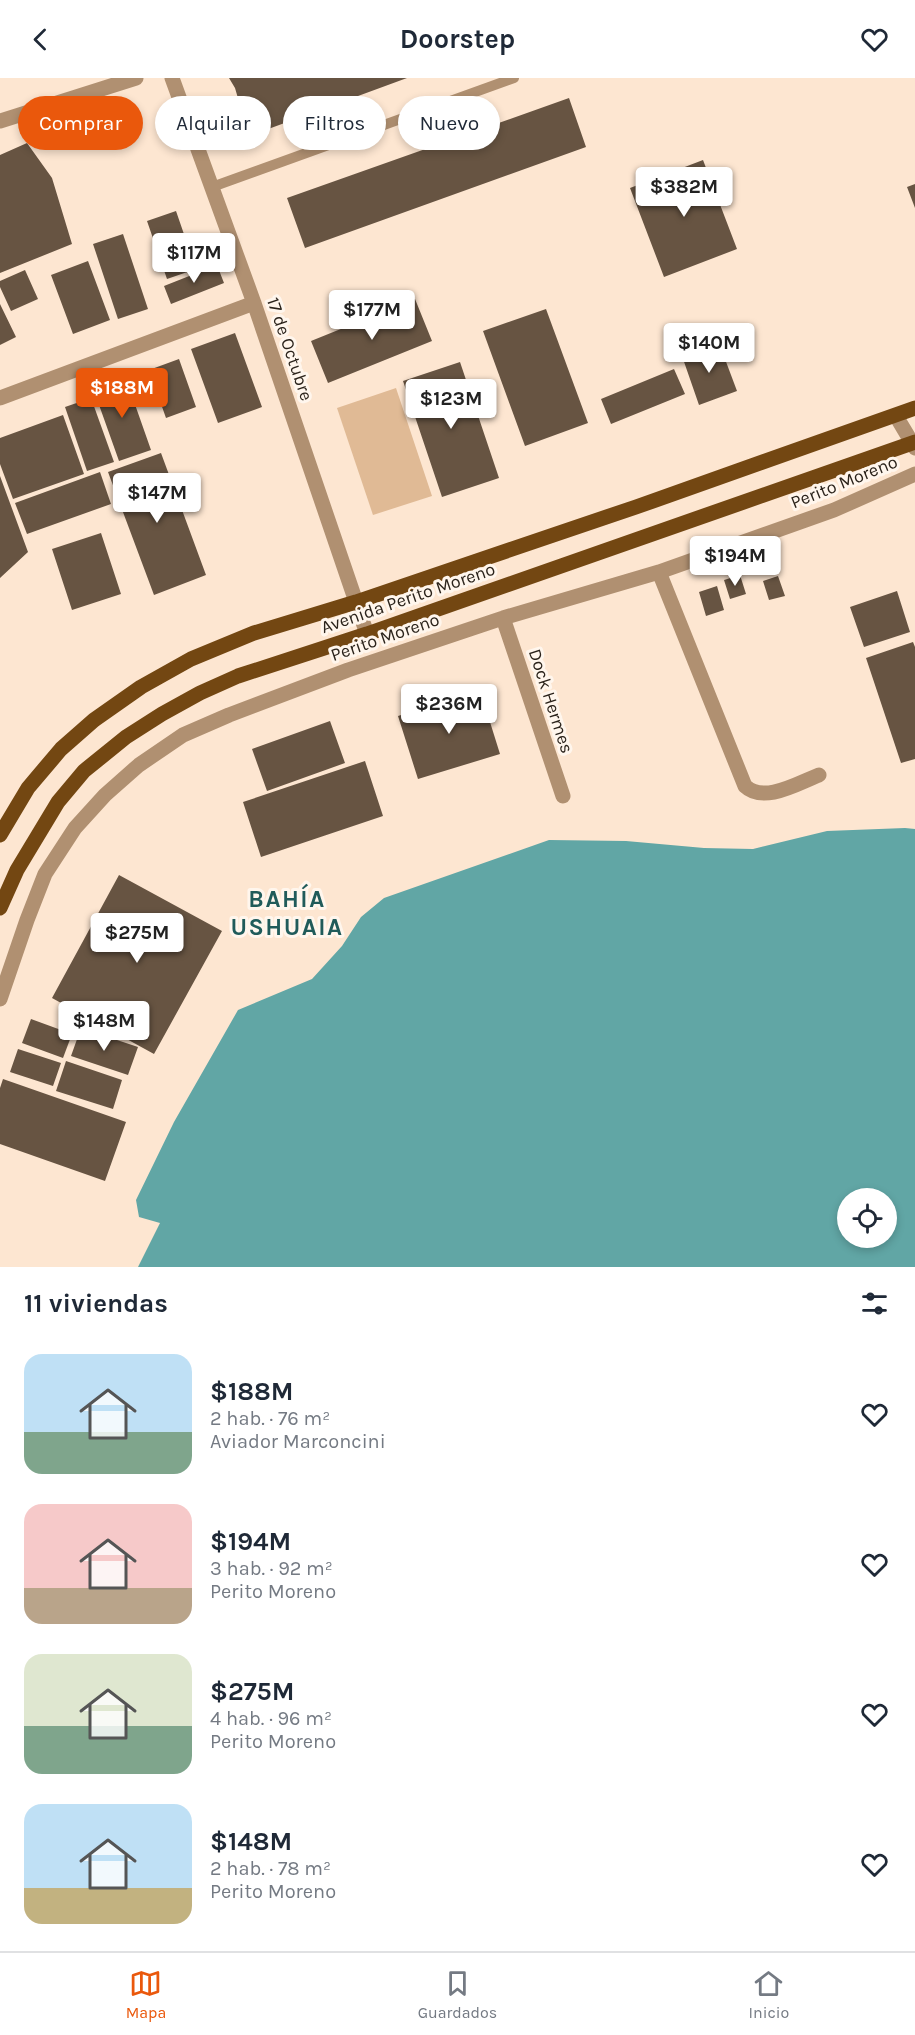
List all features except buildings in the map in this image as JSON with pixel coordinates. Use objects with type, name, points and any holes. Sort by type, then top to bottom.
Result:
[{"type":"main road","name":"Avenida Perito Moreno","points":[[0,835],[28,788],[61,749],[94,720],[141,687],[191,659],[254,633],[356,602],[636,507],[915,408]]},
{"type":"main road","name":"Avenida Perito Moreno","points":[[0,908],[17,870],[58,802],[84,771],[126,737],[181,703],[238,676],[367,634],[914,444]]},
{"type":"street","points":[[0,121],[136,78]]},
{"type":"street","name":"17 de Octubre","points":[[172,78],[254,303],[367,634]]},
{"type":"street","points":[[0,398],[254,303]]},
{"type":"street","points":[[896,416],[914,444]]},
{"type":"street","name":"Perito Moreno","points":[[0,999],[45,874],[75,828],[105,795],[139,765],[183,735],[348,670],[503,618],[659,572],[834,510],[915,474]]},
{"type":"street","points":[[659,572],[745,786],[749,790],[762,794],[774,792],[819,775]]},
{"type":"street","name":"Dock Hermes","points":[[503,618],[563,796]]},
{"type":"lane","points":[[212,187],[514,78]]},
{"type":"shaded area","points":[[396,388],[432,496],[373,515],[337,408]]},
{"type":"water","points":[[915,829],[915,1267],[138,1267],[160,1223],[139,1217],[136,1200],[174,1122],[238,1010],[312,979],[342,946],[361,917],[384,898],[549,840],[626,841],[704,848],[753,849],[827,831]]},
{"type":"district","name":"BAHÍA USHUAIA","points":[[287,913]]}]
